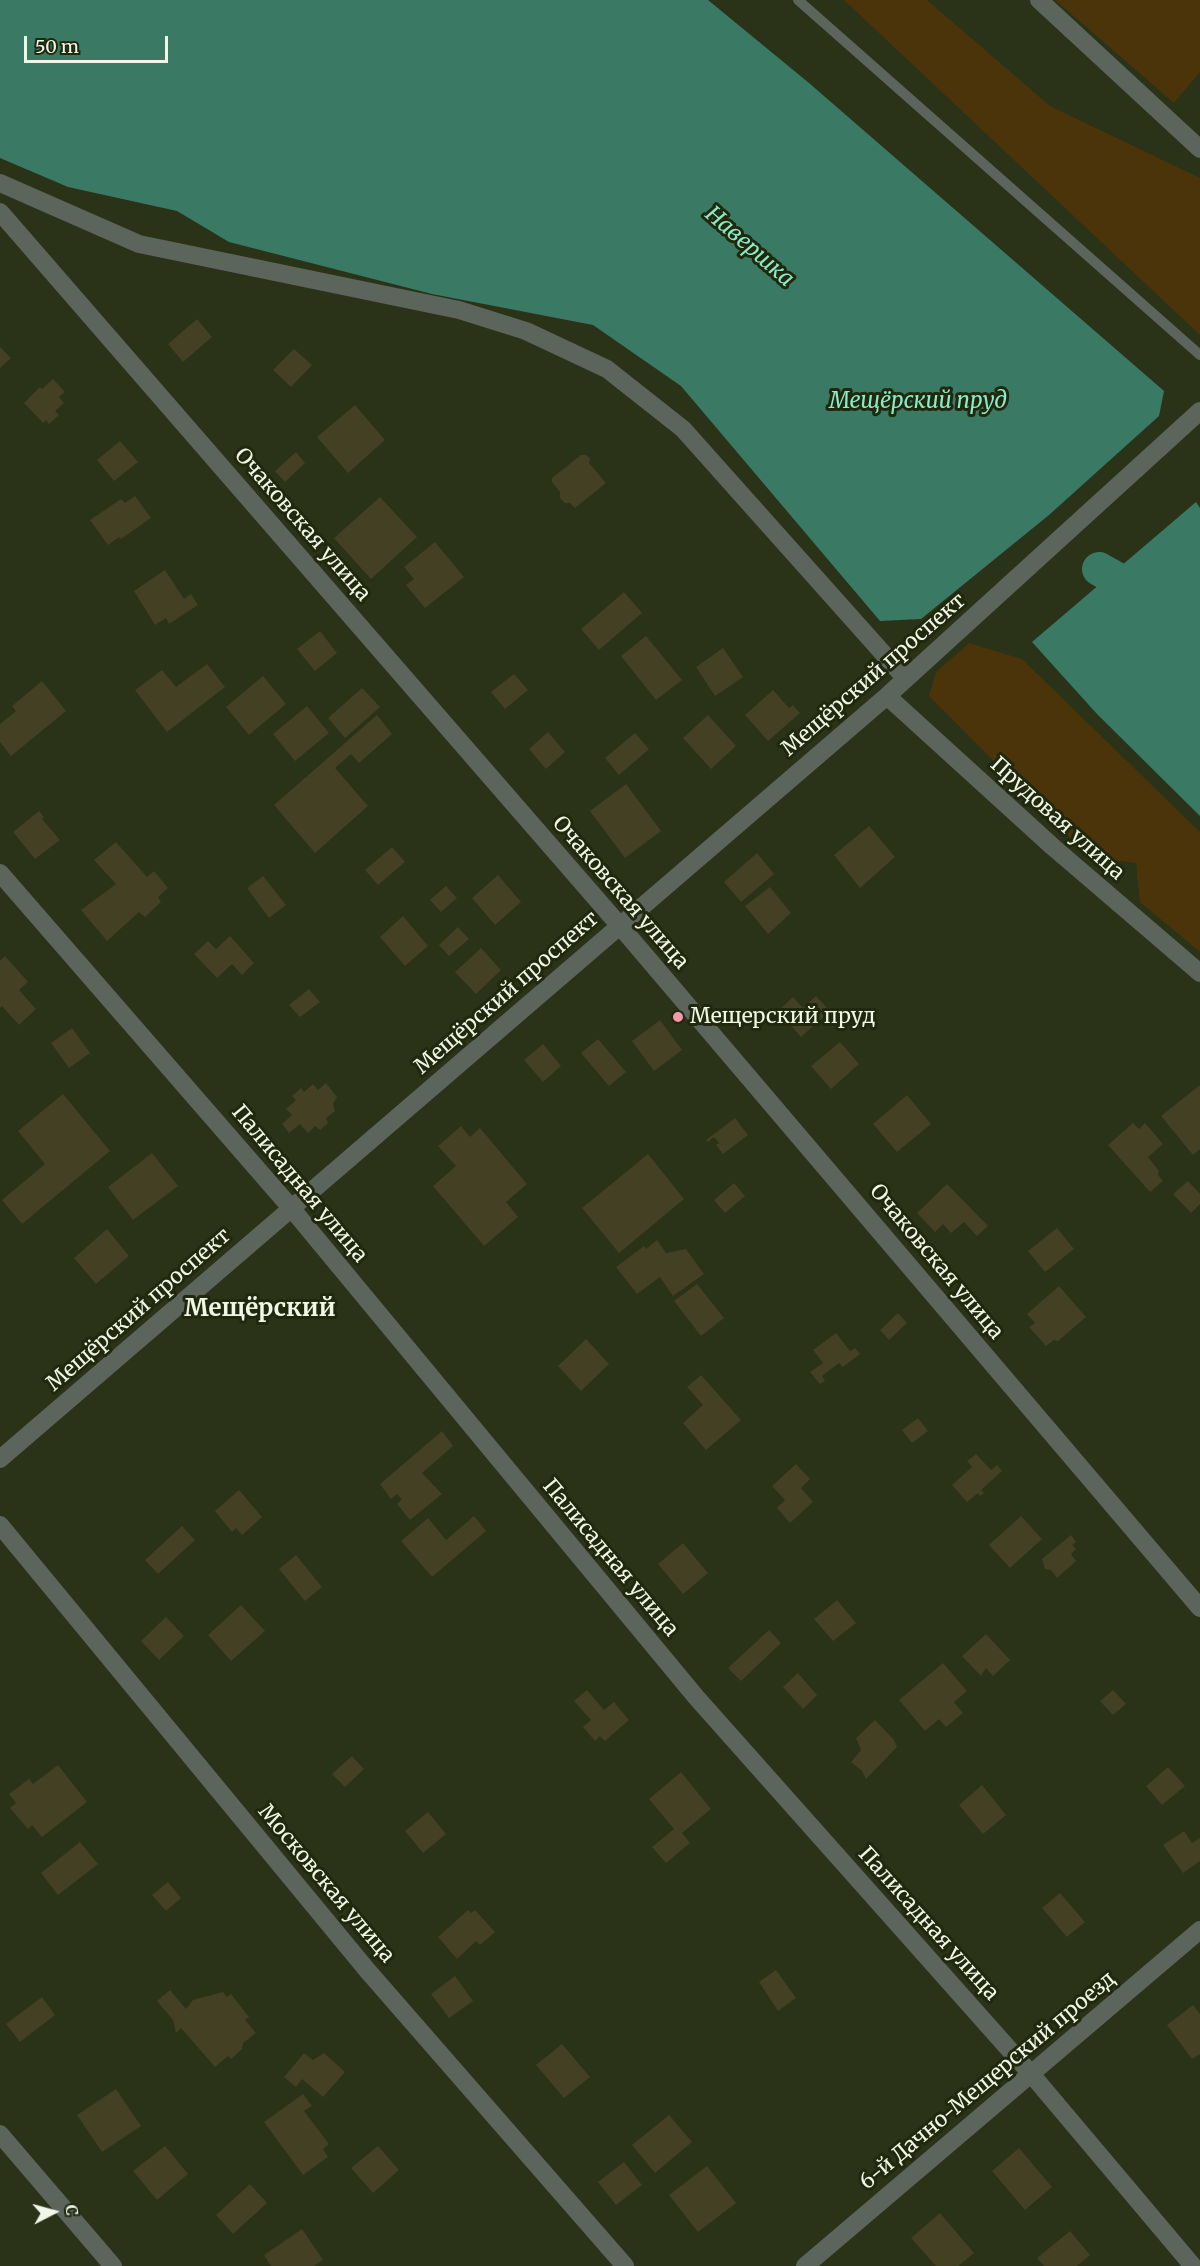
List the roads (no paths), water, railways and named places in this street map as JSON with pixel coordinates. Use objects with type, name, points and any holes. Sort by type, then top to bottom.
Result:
[{"type":"street","points":[[1039,0],[1200,149]]},
{"type":"street","points":[[0,183],[139,244],[459,310],[526,332],[607,369],[683,429],[906,680]]},
{"type":"street","name":"Очаковская улица","points":[[0,212],[620,926],[1200,1608]]},
{"type":"street","name":"Мещёрский проспект","points":[[0,1459],[906,680],[1200,411]]},
{"type":"street","name":"Прудовая улица","points":[[887,696],[1053,848],[1200,974]]},
{"type":"street","name":"Палисадная улица","points":[[0,873],[292,1209],[696,1697],[1032,2075],[1193,2266]]},
{"type":"street","name":"Московская улица","points":[[0,1525],[367,1970],[625,2266]]},
{"type":"street","name":"6-й Дачно-Мещерский проезд","points":[[805,2266],[1200,1930]]},
{"type":"street","points":[[0,2134],[113,2266]]},
{"type":"lane","points":[[798,0],[1200,355]]},
{"type":"water","name":"Мещёрский пруд","points":[[0,0],[708,0],[809,83],[1164,391],[1159,416],[1049,515],[921,619],[880,621],[681,386],[593,325],[432,294],[229,242],[177,211],[68,187],[0,158]]},
{"type":"water","points":[[1196,502],[1200,508],[1200,816],[1097,714],[1032,642]]},
{"type":"waterway","name":"Навершка","points":[[1099,569],[1131,587],[1200,651]]},
{"type":"place","name":"Мещерский пруд","points":[[678,1017]]},
{"type":"district","name":"Мещёрский","points":[[260,1309]]}]
